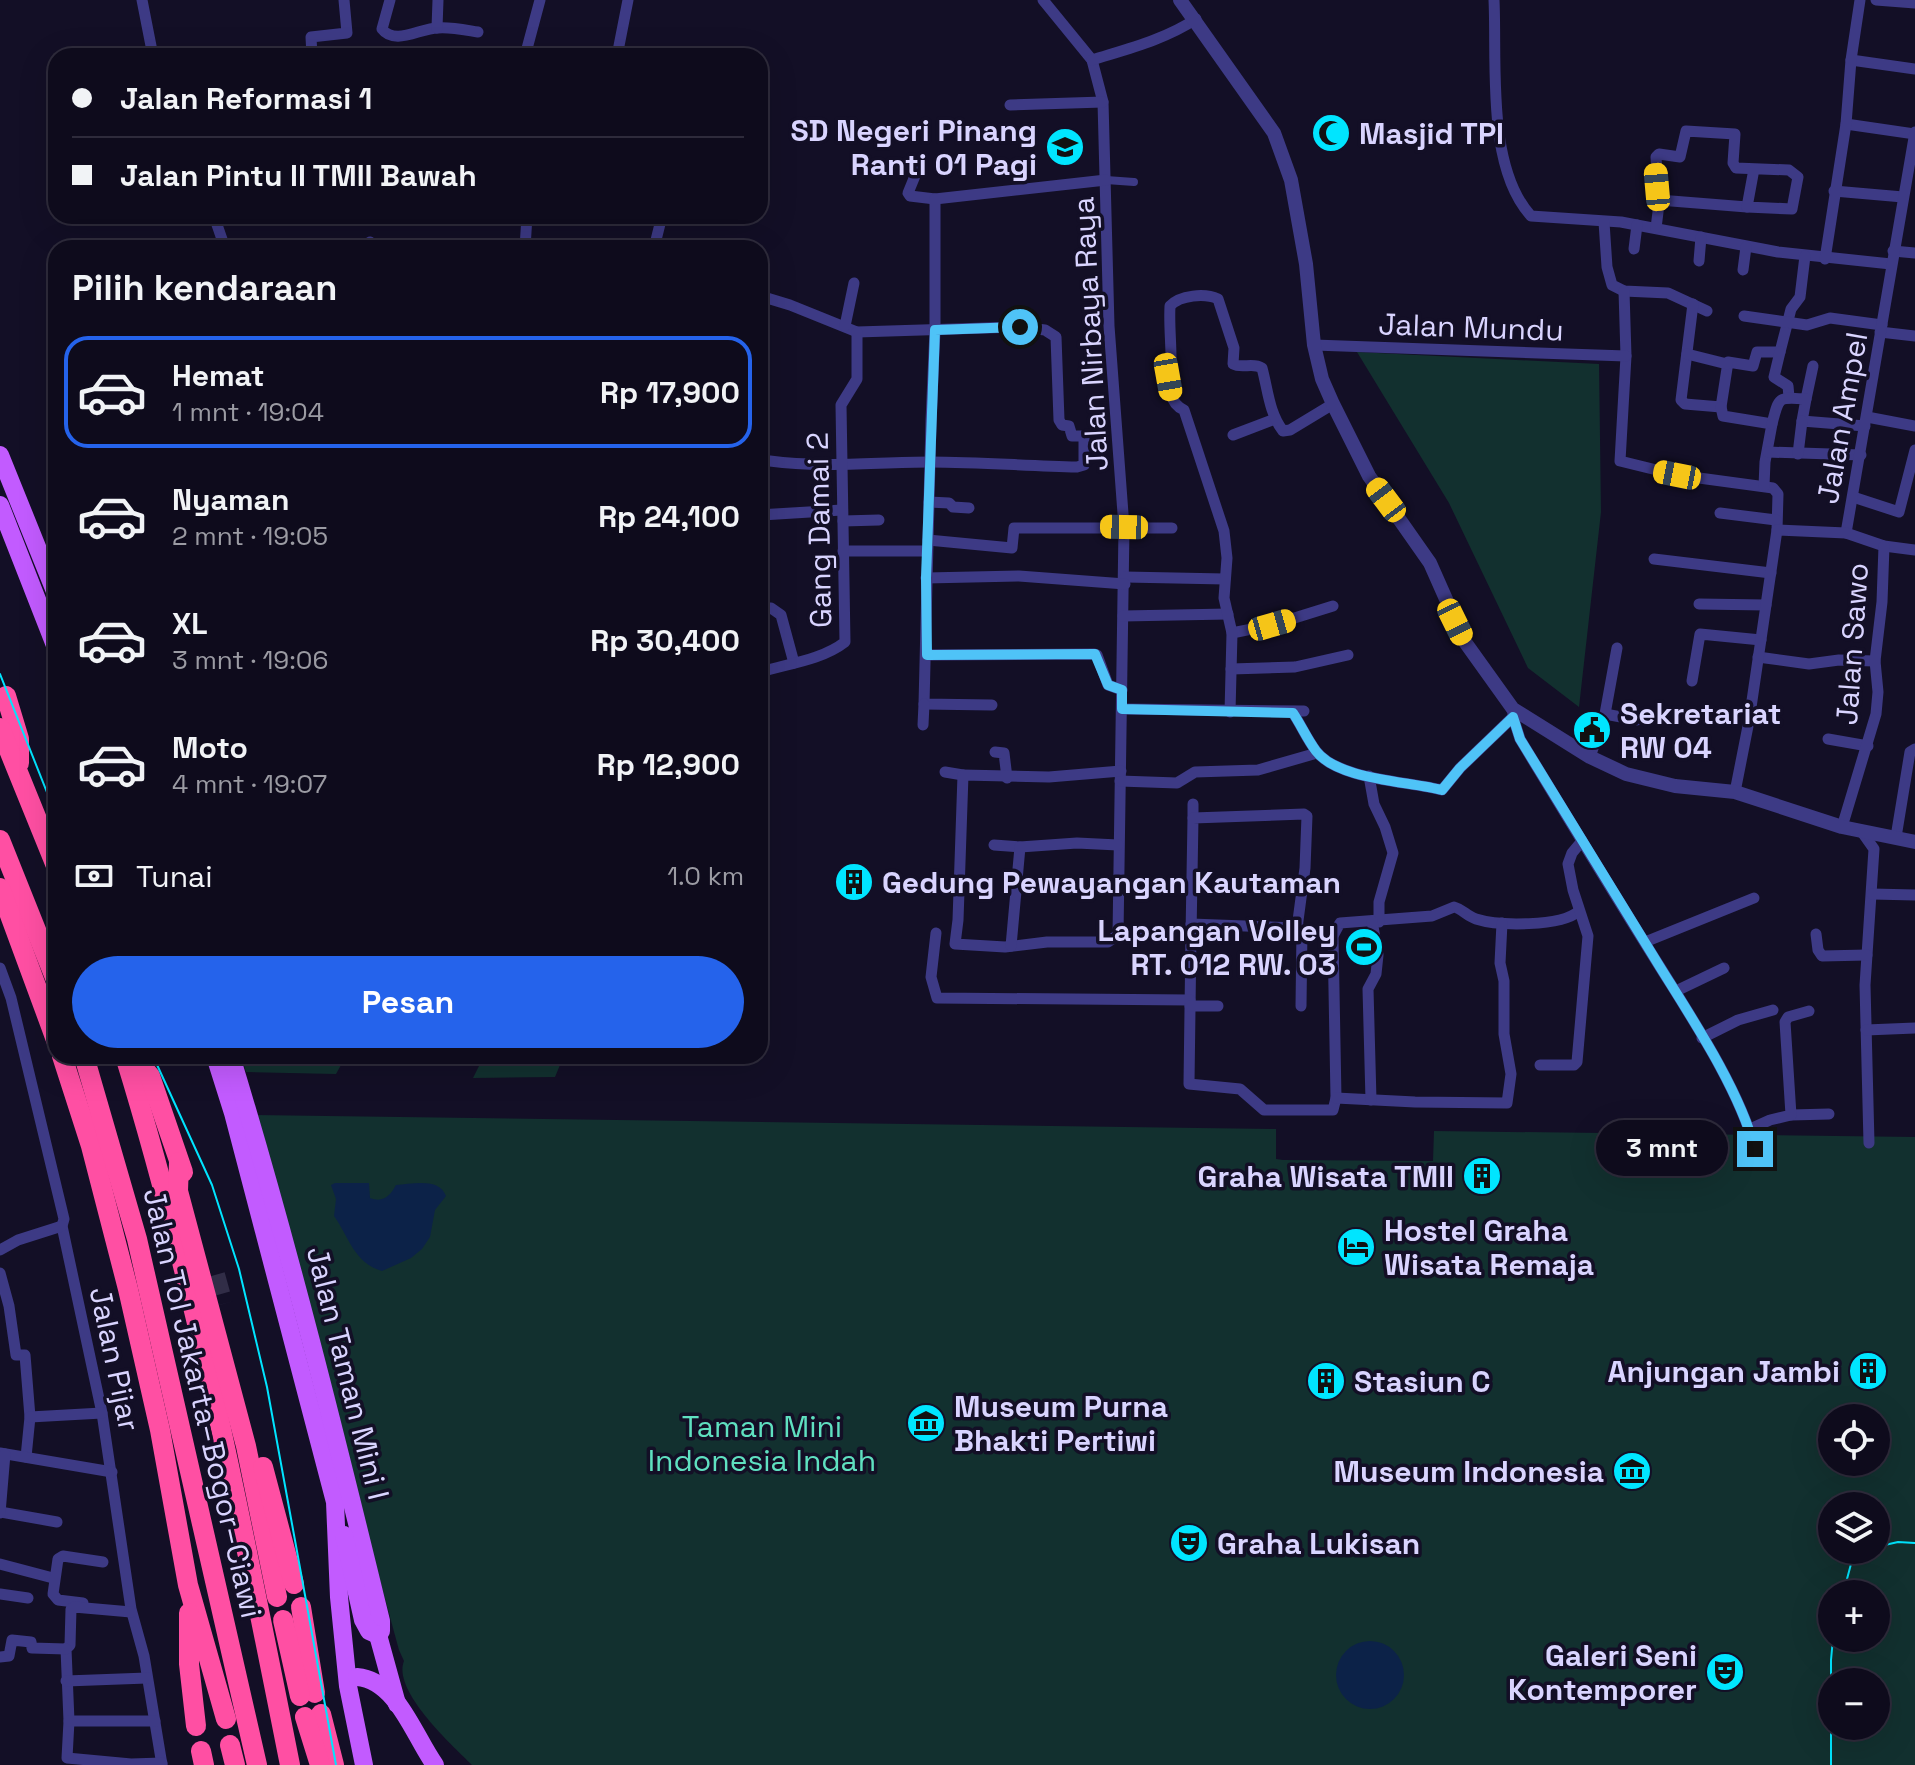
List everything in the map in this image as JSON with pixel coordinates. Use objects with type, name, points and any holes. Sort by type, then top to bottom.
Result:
[{"type":"highway","points":[[6,696],[19,739],[18,771]]},
{"type":"highway","points":[[0,728],[48,846]]},
{"type":"highway","points":[[0,840],[48,960]]},
{"type":"highway","points":[[0,888],[48,1018]]},
{"type":"highway","points":[[65,1064],[91,1146],[128,1289],[160,1430],[188,1585],[226,1719]]},
{"type":"highway","name":"Jalan Tol Jakarta–Bogor–Ciawi","points":[[86,1064],[137,1239],[257,1765]]},
{"type":"highway","name":"Jalan Tol Jakarta–Bogor–Ciawi","points":[[127,1064],[175,1234],[239,1513],[290,1765]]},
{"type":"highway","points":[[143,1064],[150,1076],[215,1275]]},
{"type":"highway","points":[[179,1162],[178,1191],[246,1446],[277,1597]]},
{"type":"highway","points":[[223,1304],[244,1397],[294,1584]]},
{"type":"highway","points":[[188,1585],[189,1664],[196,1726]]},
{"type":"highway","points":[[283,1620],[308,1695],[301,1607]]},
{"type":"highway","points":[[320,1765],[313,1716],[334,1765]]},
{"type":"main road","points":[[0,455],[48,574]]},
{"type":"main road","points":[[0,505],[48,628]]},
{"type":"main road","name":"Jalan Taman Mini I","points":[[218,1064],[335,1502],[339,1597],[364,1765]]},
{"type":"main road","name":"Jalan Taman Mini I","points":[[233,1064],[319,1370],[381,1621],[378,1635],[397,1704]]},
{"type":"main road","points":[[335,1502],[363,1620],[369,1631],[378,1635]]},
{"type":"main road","points":[[353,1682],[383,1655]]},
{"type":"main road","points":[[353,1682],[370,1678],[378,1682],[397,1704],[435,1765]]},
{"type":"street","points":[[142,0],[151,48]]},
{"type":"street","points":[[312,48],[311,37],[347,33],[344,0]]},
{"type":"street","points":[[390,0],[383,32],[398,36],[437,28],[478,32]]},
{"type":"street","points":[[437,28],[438,0]]},
{"type":"street","points":[[527,48],[540,0]]},
{"type":"street","points":[[619,48],[628,0]]},
{"type":"street","points":[[1043,0],[1092,60],[1178,31],[1196,19]]},
{"type":"street","points":[[1180,0],[1274,133],[1291,180],[1306,264],[1314,345],[1322,379],[1369,476],[1430,563],[1465,642],[1513,713],[1520,739],[1676,991],[1750,1129],[1755,1149]]},
{"type":"street","points":[[1494,0],[1497,113],[1507,168],[1531,216],[1637,225],[1825,259],[1892,258],[1915,253]]},
{"type":"street","points":[[1825,259],[1846,124],[1860,0]]},
{"type":"street","points":[[1876,0],[1915,3]]},
{"type":"street","name":"Jalan Nirbaya Raya","points":[[1092,60],[1103,102],[1109,326],[1124,527],[1118,935]]},
{"type":"street","points":[[1851,60],[1915,69]]},
{"type":"street","points":[[1010,105],[1103,102]]},
{"type":"street","points":[[1846,124],[1915,133]]},
{"type":"street","points":[[1656,228],[1659,200],[1656,156],[1680,157],[1686,131],[1735,134],[1734,167],[1789,170],[1797,175],[1791,210],[1659,200]]},
{"type":"street","name":"Jalan Ampel","points":[[1735,792],[1747,736],[1776,525],[1846,533],[1915,133]]},
{"type":"street","points":[[1747,207],[1754,169]]},
{"type":"street","points":[[917,171],[908,193],[910,196],[935,199],[1106,180],[1134,182]]},
{"type":"street","points":[[1834,191],[1903,197]]},
{"type":"street","points":[[923,725],[935,330],[935,199]]},
{"type":"street","points":[[1604,222],[1612,285],[1624,291],[1668,293],[1707,311]]},
{"type":"street","points":[[1634,249],[1637,225]]},
{"type":"street","points":[[1699,261],[1701,237]]},
{"type":"street","points":[[1743,270],[1746,247]]},
{"type":"street","points":[[1789,397],[1788,386],[1774,377],[1791,309],[1800,297],[1805,256]]},
{"type":"street","points":[[845,326],[854,283]]},
{"type":"street","points":[[1624,291],[1626,356],[1620,461],[1677,475],[1764,486],[1777,491],[1776,525],[1720,513]]},
{"type":"street","points":[[1230,712],[1232,633],[1224,598],[1227,558],[1223,526],[1184,410],[1172,400],[1168,377],[1171,357],[1168,341],[1170,306],[1179,298],[1212,296],[1218,299],[1234,348],[1233,364],[1254,364],[1262,368],[1275,419],[1281,430],[1287,431],[1333,404]]},
{"type":"street","points":[[768,299],[857,332],[1020,327],[1045,330],[1054,334],[1058,358],[1059,420],[1062,425],[1069,426],[1072,436],[1084,436],[1084,465],[930,462],[841,466],[770,461]]},
{"type":"street","points":[[1693,304],[1681,400],[1685,404],[1721,407]]},
{"type":"street","points":[[1744,316],[1812,325],[1820,319],[1830,318],[1915,336]]},
{"type":"street","name":"Gang Damai 2","points":[[768,670],[845,642],[841,405],[857,379],[857,332]]},
{"type":"street","name":"Jalan Mundu","points":[[1314,345],[1626,356]]},
{"type":"street","points":[[1687,354],[1727,364],[1732,361],[1753,366],[1759,351],[1780,352]]},
{"type":"street","points":[[1727,364],[1721,407],[1725,417],[1772,424]]},
{"type":"street","points":[[1798,454],[1813,366]]},
{"type":"street","points":[[1764,486],[1772,424],[1782,398],[1806,399]]},
{"type":"street","points":[[1233,435],[1275,419]]},
{"type":"street","points":[[1802,421],[1866,421],[1915,426]]},
{"type":"street","points":[[1853,497],[1899,512],[1915,450]]},
{"type":"street","points":[[1768,452],[1861,455]]},
{"type":"street","points":[[929,502],[969,508]]},
{"type":"street","points":[[768,515],[842,515],[879,520]]},
{"type":"street","points":[[843,551],[928,546],[1012,548],[1014,528],[1172,528]]},
{"type":"street","points":[[1846,533],[1884,546],[1915,550]]},
{"type":"street","name":"Jalan Sawo","points":[[1842,827],[1874,727],[1878,692],[1875,661],[1884,546]]},
{"type":"street","points":[[1654,559],[1771,573]]},
{"type":"street","points":[[926,578],[1225,579]]},
{"type":"street","points":[[1699,604],[1766,605]]},
{"type":"street","points":[[1232,633],[1272,625],[1333,606]]},
{"type":"street","points":[[768,609],[781,615],[794,663]]},
{"type":"street","points":[[1123,616],[1228,614]]},
{"type":"street","points":[[1692,681],[1700,634],[1761,640]]},
{"type":"street","points":[[1590,757],[1605,714],[1617,648]]},
{"type":"street","points":[[927,655],[1095,654],[1108,685],[1122,690]]},
{"type":"street","points":[[1231,669],[1295,667],[1348,655]]},
{"type":"street","points":[[1758,657],[1809,664],[1839,660],[1875,661]]},
{"type":"street","points":[[924,704],[992,705]]},
{"type":"street","points":[[1122,709],[1298,712],[1317,753],[1331,764],[1369,776],[1444,789],[1513,713]]},
{"type":"street","points":[[1513,713],[1626,774],[1664,784],[1735,792],[1842,827],[1915,842]]},
{"type":"street","points":[[1605,714],[1637,720],[1644,717],[1661,720]]},
{"type":"street","name":"Jalan Sawo","points":[[1828,739],[1868,746]]},
{"type":"street","points":[[1896,837],[1910,752],[1915,749]]},
{"type":"street","points":[[995,752],[1006,756],[1007,778]]},
{"type":"street","points":[[945,772],[1007,778],[1120,776],[1177,783],[1192,773],[1258,770],[1317,753]]},
{"type":"street","points":[[963,775],[955,944],[1011,946],[1047,942],[1108,942],[1118,935],[1191,930],[1300,929],[1333,936]]},
{"type":"street","points":[[1369,776],[1374,804],[1393,853],[1376,922],[1376,974],[1368,989],[1371,1100]]},
{"type":"street","points":[[1193,804],[1189,1084],[1240,1089],[1259,1108],[1269,1111],[1329,1112],[1334,1108],[1333,936],[1340,923],[1432,916],[1454,907],[1475,918],[1502,923],[1547,923],[1567,920],[1579,911]]},
{"type":"street","points":[[1193,818],[1304,814],[1308,822],[1300,929],[1301,1006]]},
{"type":"street","points":[[1862,832],[1874,849],[1867,955],[1869,1143]]},
{"type":"street","points":[[1540,1065],[1576,1064],[1588,936],[1568,864],[1582,841]]},
{"type":"street","points":[[994,845],[1118,845]]},
{"type":"street","points":[[1011,946],[1020,847]]},
{"type":"street","points":[[1872,894],[1915,895]]},
{"type":"street","points":[[1645,942],[1754,898]]},
{"type":"street","points":[[1336,1098],[1507,1103],[1511,1074],[1504,1034],[1504,981],[1500,963],[1502,923]]},
{"type":"street","points":[[936,933],[932,984],[935,995],[940,998],[1218,1006]]},
{"type":"street","points":[[1816,934],[1822,956],[1867,955]]},
{"type":"street","name":"Jalan Pijar","points":[[0,968],[64,1219],[62,1226],[102,1413],[131,1611],[162,1764]]},
{"type":"street","points":[[1676,991],[1724,968]]},
{"type":"street","points":[[1702,1038],[1738,1020],[1773,1010]]},
{"type":"street","points":[[1791,1115],[1785,1022],[1788,1017],[1809,1011]]},
{"type":"street","points":[[1866,1030],[1915,1028]]},
{"type":"street","points":[[1750,1129],[1791,1115],[1829,1114]]},
{"type":"street","points":[[0,1250],[18,1240],[62,1226]]},
{"type":"street","points":[[0,1273],[5,1326],[16,1355],[25,1355],[30,1417],[26,1457]]},
{"type":"street","points":[[30,1417],[102,1413]]},
{"type":"street","points":[[57,1522],[0,1512],[2,1453],[112,1472]]},
{"type":"street","points":[[103,1562],[63,1556],[58,1559],[53,1594],[58,1600],[131,1611]]},
{"type":"street","points":[[0,1564],[53,1578]]},
{"type":"street","points":[[0,1594],[28,1598]]},
{"type":"street","points":[[131,1611],[71,1609],[70,1645],[66,1649],[67,1762],[162,1764]]},
{"type":"street","points":[[0,1657],[9,1656],[12,1640],[31,1642],[32,1648],[66,1649]]},
{"type":"street","points":[[66,1681],[147,1678]]},
{"type":"street","points":[[69,1721],[155,1721]]},
{"type":"green space","points":[[1357,352],[1599,364],[1601,512],[1579,707],[1528,668],[1449,503]]},
{"type":"green space","points":[[244,1064],[342,1064],[336,1074],[246,1072]]},
{"type":"green space","points":[[480,1064],[560,1065],[555,1077],[473,1078]]},
{"type":"green space","name":"Taman Mini Indonesia Indah","points":[[253,1115],[1276,1129],[1276,1159],[1283,1160],[1433,1161],[1434,1131],[1915,1137],[1915,1765],[472,1765],[415,1702],[403,1673],[404,1661]]},
{"type":"water","points":[[369,1183],[370,1198],[379,1200],[386,1198],[396,1185],[417,1183],[437,1186],[446,1196],[435,1210],[430,1237],[422,1249],[411,1258],[382,1271],[358,1256],[334,1216],[336,1199],[331,1185]]},
{"type":"water","points":[[1363,1641],[1377,1641],[1389,1646],[1399,1656],[1404,1675],[1399,1694],[1389,1704],[1377,1709],[1363,1709],[1351,1704],[1341,1694],[1336,1682],[1336,1668],[1341,1656],[1351,1646]]},
{"type":"tunnel","points":[[215,1275],[223,1304]]},
{"type":"tram line","points":[[0,674],[48,795]]},
{"type":"tram line","points":[[157,1064],[212,1185],[239,1269],[267,1387],[336,1765]]},
{"type":"tram line","points":[[1890,1544],[1915,1543]]},
{"type":"tram line","points":[[1847,1580],[1851,1564]]},
{"type":"tram line","points":[[1831,1765],[1832,1652]]},
{"type":"place","name":"Masjid TPI","points":[[1331,133]]},
{"type":"place","name":"SD Negeri Pinang Ranti 01 Pagi","points":[[1065,147]]},
{"type":"place","name":"Sekretariat RW 04","points":[[1592,730]]},
{"type":"place","name":"Gedung Pewayangan Kautaman","points":[[854,882]]},
{"type":"place","name":"Lapangan Volley RT. 012 RW. 03","points":[[1364,947]]},
{"type":"place","name":"Graha Wisata TMII","points":[[1482,1176]]},
{"type":"place","name":"Hostel Graha Wisata Remaja","points":[[1356,1247]]},
{"type":"place","name":"Anjungan Jambi","points":[[1868,1371]]},
{"type":"place","name":"Stasiun C","points":[[1326,1381]]},
{"type":"place","name":"Museum Purna Bhakti Pertiwi","points":[[926,1423]]},
{"type":"place","name":"Museum Indonesia","points":[[1632,1471]]},
{"type":"place","name":"Graha Lukisan","points":[[1189,1543]]},
{"type":"place","name":"Galeri Seni Kontemporer","points":[[1725,1672]]},
{"type":"route","points":[[1020,327],[935,330],[926,578],[927,655],[1095,654],[1108,685],[1122,690],[1122,709],[1293,713],[1317,753],[1331,764],[1382,780],[1415,783],[1442,790],[1460,768],[1513,717],[1520,739],[1676,991],[1721,1071],[1750,1129],[1755,1149]]}]
